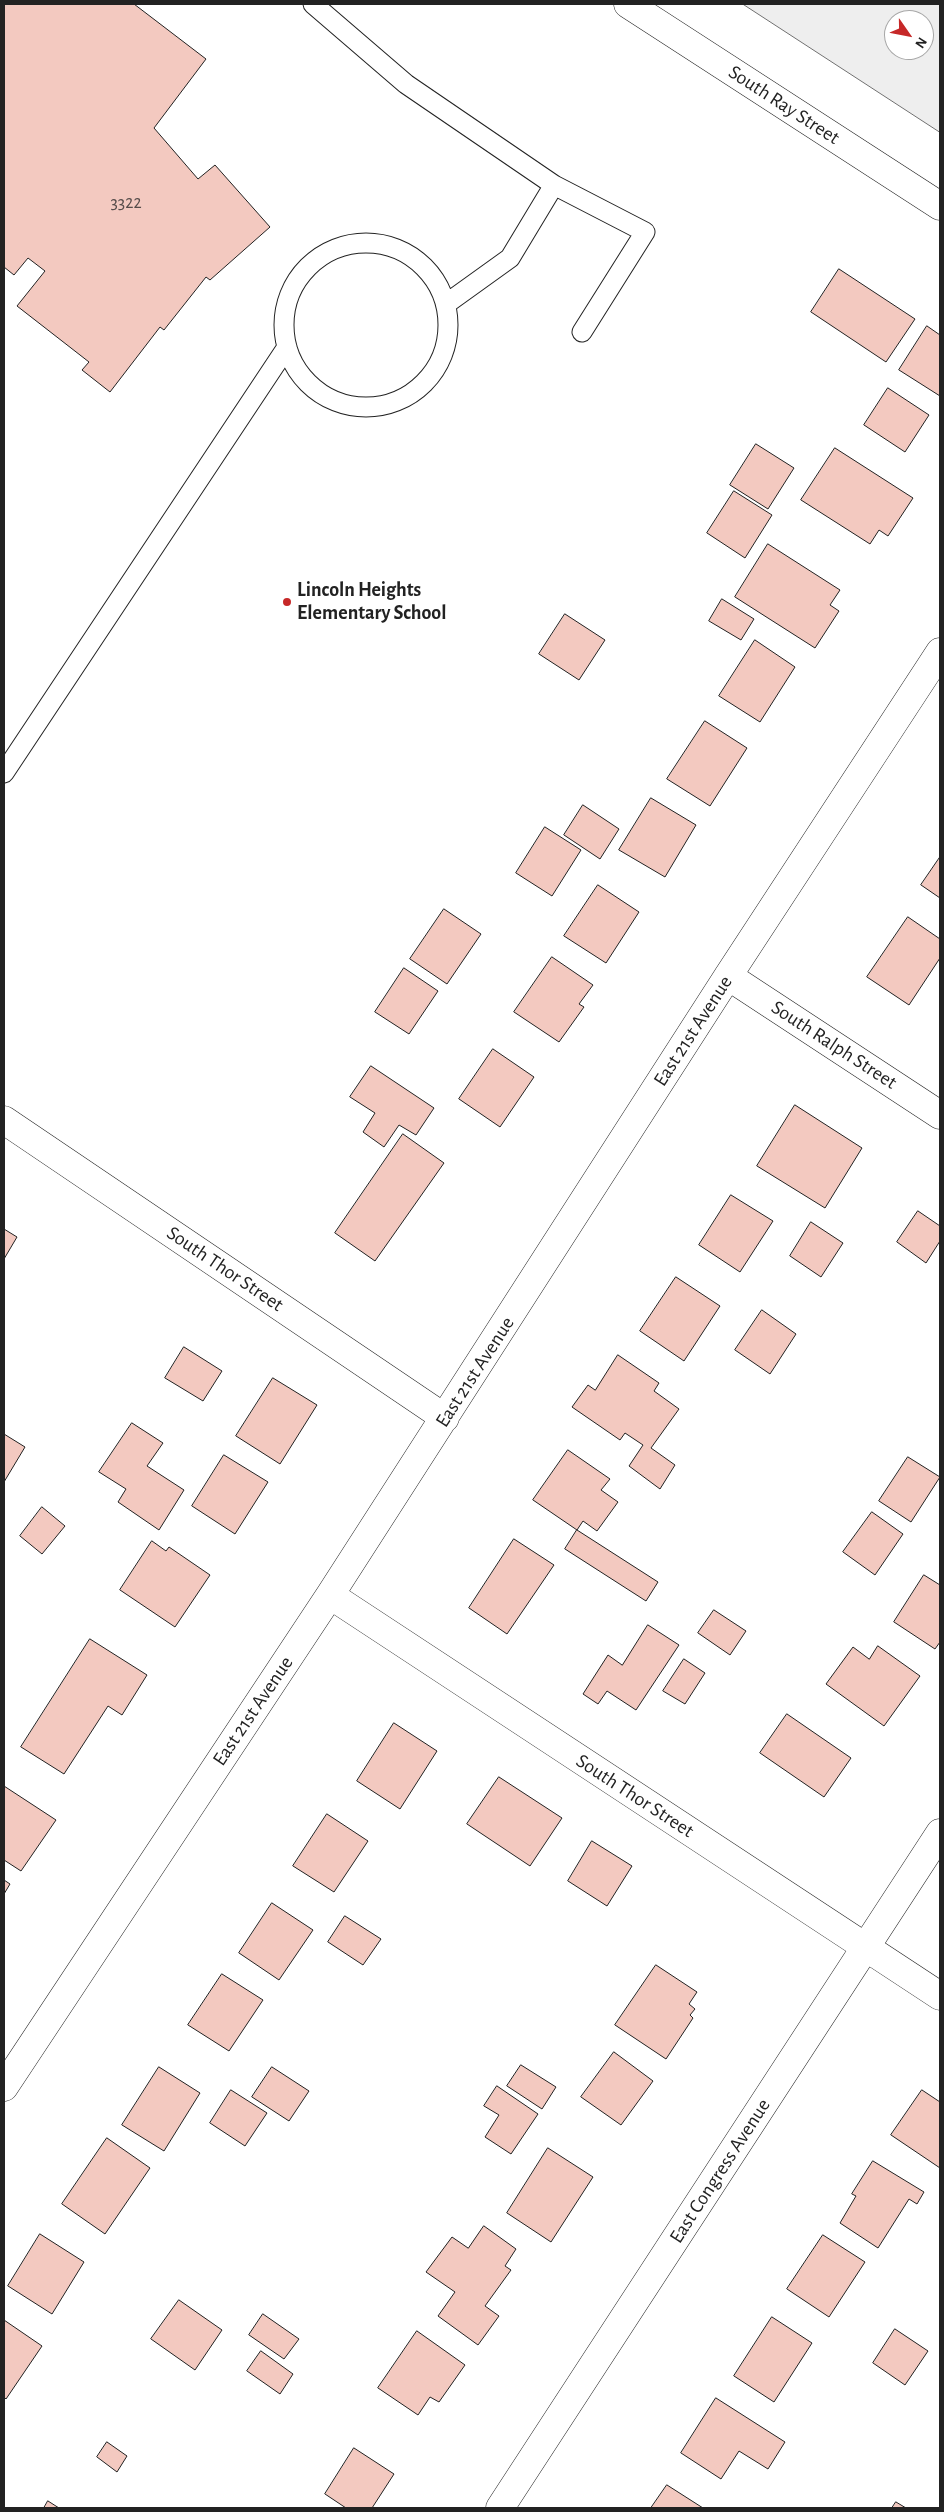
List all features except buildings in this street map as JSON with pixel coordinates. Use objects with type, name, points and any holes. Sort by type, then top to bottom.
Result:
[{"type":"street","name":"South Ray Street","points":[[628,4],[940,206]]},
{"type":"street","name":"East 21st Avenue","points":[[4,2087],[446,1418],[728,976],[940,652]]},
{"type":"street","name":"South Ralph Street","points":[[728,976],[940,1115]]},
{"type":"street","name":"South Thor Street","points":[[4,1120],[446,1418]]},
{"type":"street","name":"South Thor Street","points":[[330,1595],[940,1996]]},
{"type":"street","name":"East Congress Avenue","points":[[500,2508],[940,1834]]},
{"type":"lane","points":[[313,4],[406,84],[554,185],[645,232],[582,332]]},
{"type":"lane","points":[[446,304],[510,258],[554,185]]},
{"type":"lane","points":[[371,243],[396,248],[418,261],[436,281],[446,304],[448,332],[441,360],[424,383],[401,400],[373,407],[345,405],[319,393],[299,373],[287,346],[284,321],[290,296],[302,273],[322,256],[345,246],[371,243]]},
{"type":"lane","points":[[4,773],[287,346]]},
{"type":"shaded area","points":[[743,4],[940,4],[940,132]]},
{"type":"place","name":"Lincoln Heights Elementary School","points":[[287,602]]}]
